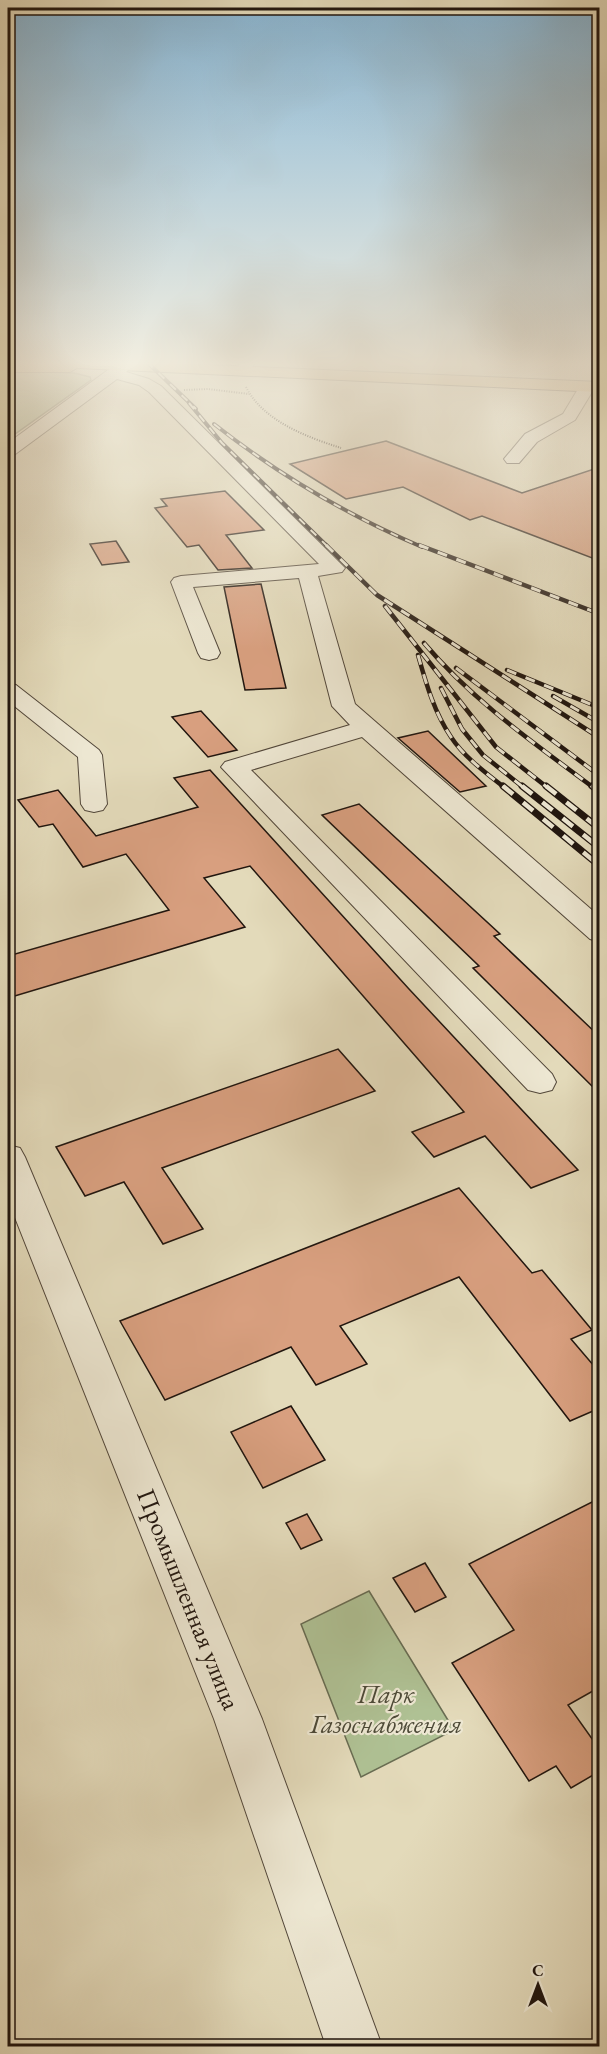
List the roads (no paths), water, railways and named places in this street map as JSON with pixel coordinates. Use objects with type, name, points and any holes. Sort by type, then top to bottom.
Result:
[{"type":"street","points":[[209,653],[181,582],[335,568],[224,458]]},
{"type":"street","points":[[307,571],[344,706],[366,728],[600,933]]},
{"type":"street","points":[[8,690],[90,755],[94,804]]},
{"type":"street","points":[[366,728],[234,767],[540,1082]]},
{"type":"street","name":"Промышленная улица","points":[[8,1157],[238,1719],[354,2046]]},
{"type":"railway","points":[[237,458],[328,547]]},
{"type":"railway","points":[[260,458],[314,493],[422,547]]},
{"type":"railway","points":[[326,545],[377,595],[600,738]]},
{"type":"railway","points":[[419,545],[600,614]]},
{"type":"railway","points":[[385,606],[496,747],[548,788]]},
{"type":"railway","points":[[424,643],[484,703],[594,788]]},
{"type":"railway","points":[[418,655],[435,707],[451,737],[469,758],[505,788]]},
{"type":"railway","points":[[456,668],[600,776]]},
{"type":"railway","points":[[507,670],[600,708]]},
{"type":"railway","points":[[441,688],[462,729],[483,755],[524,788]]},
{"type":"railway","points":[[553,696],[600,723]]},
{"type":"railway","points":[[503,786],[600,866]]},
{"type":"railway","points":[[522,786],[600,848]]},
{"type":"railway","points":[[546,786],[600,829]]},
{"type":"railway","points":[[592,786],[600,792]]},
{"type":"park label","name":"Парк Газоснабжения","points":[[386,1708]]}]
